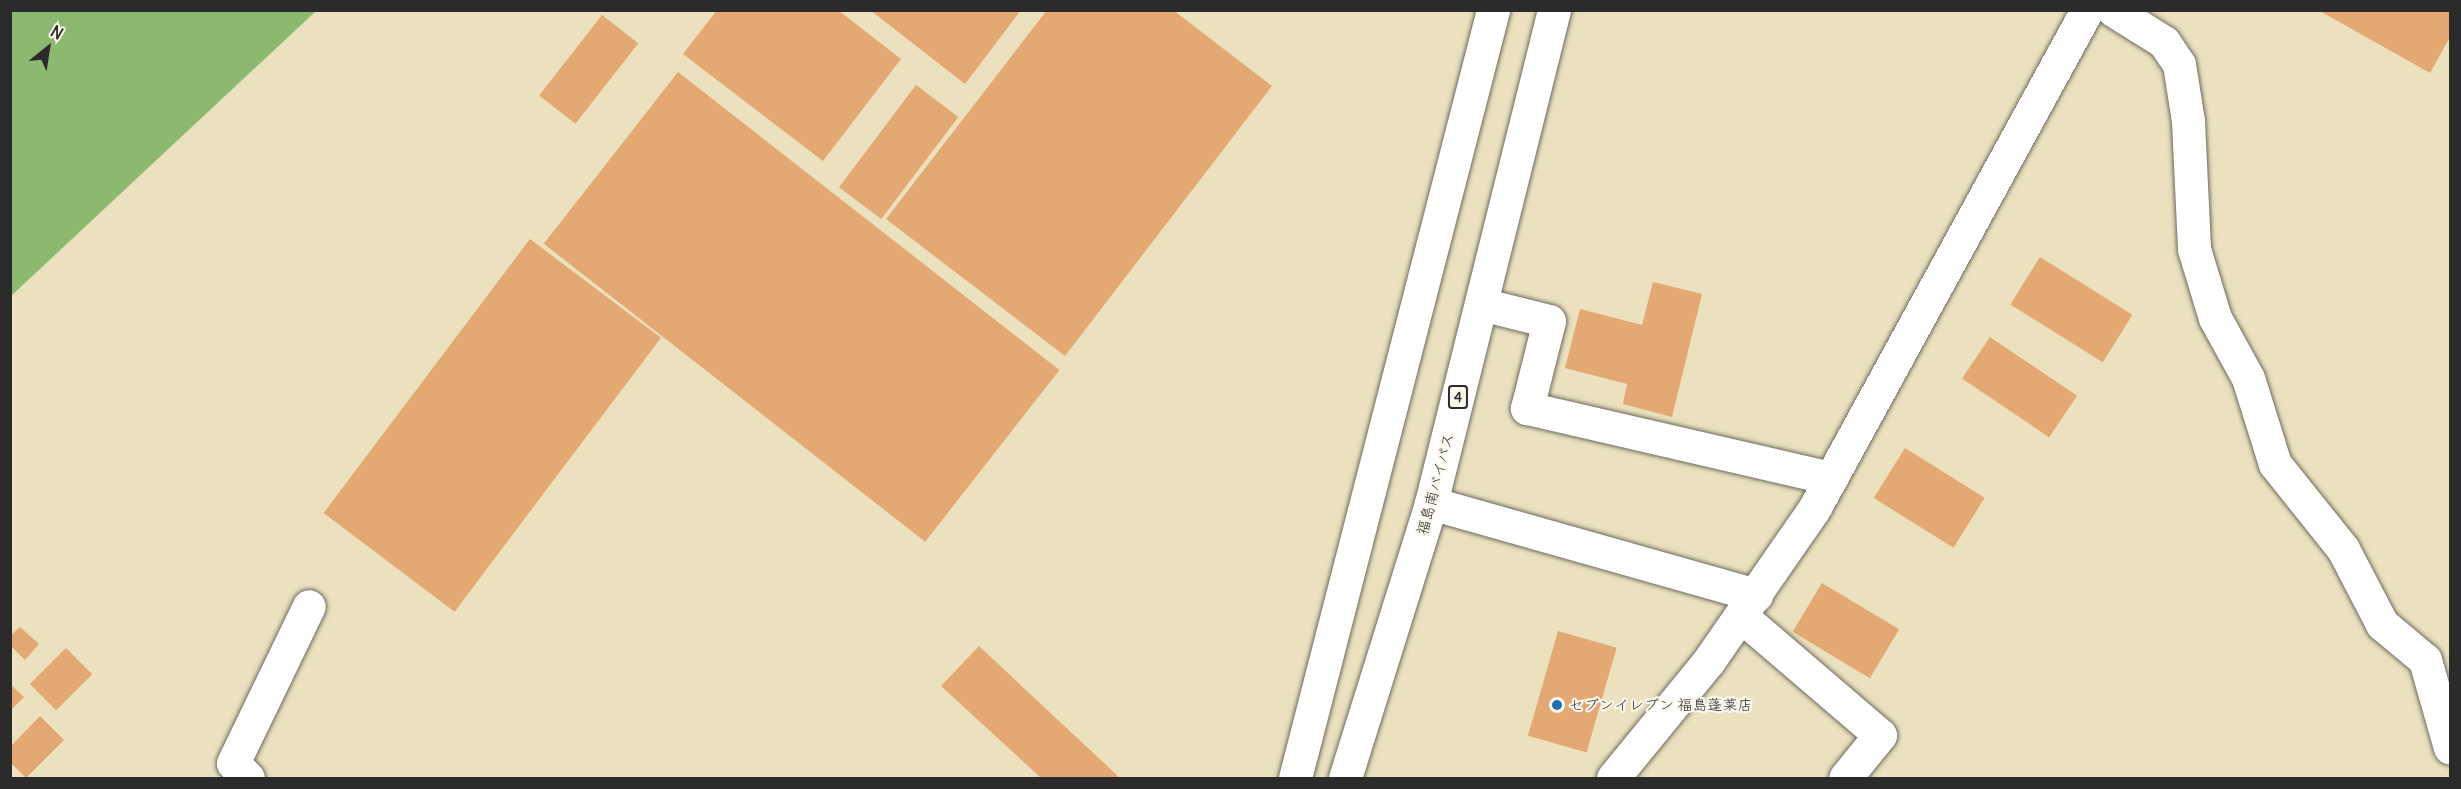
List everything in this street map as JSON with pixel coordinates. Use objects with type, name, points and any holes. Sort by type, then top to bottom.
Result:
[{"type":"main road","points":[[1295,778],[1493,10]]},
{"type":"main road","name":"福島南バイパス","points":[[1346,778],[1431,503],[1554,10]]},
{"type":"main road","points":[[1613,778],[1748,605],[1831,478],[2087,10]]},
{"type":"main road","points":[[2113,10],[2164,42],[2179,64],[2188,132],[2194,249],[2215,318],[2248,378],[2275,464],[2343,549],[2382,624],[2425,660],[2451,748]]},
{"type":"main road","points":[[1481,304],[1549,321],[1527,408],[1831,478]]},
{"type":"main road","points":[[1431,503],[1748,605],[1880,735],[1845,778]]},
{"type":"main road","points":[[248,778],[233,763],[309,606]]},
{"type":"green space","points":[[11,10],[316,10],[316,11],[11,296]]},
{"type":"building","points":[[717,10],[838,10],[901,59],[823,161],[683,54]]},
{"type":"building","points":[[870,10],[1021,10],[965,84]]},
{"type":"building","points":[[1047,10],[1173,10],[1272,86],[1065,356],[886,219]]},
{"type":"building","points":[[2318,10],[2450,10],[2450,37],[2430,73]]},
{"type":"building","points":[[602,15],[638,43],[575,124],[539,95]]},
{"type":"building","points":[[678,72],[1059,370],[925,542],[544,244]]},
{"type":"building","points":[[916,85],[958,117],[881,219],[839,187]]},
{"type":"building","points":[[530,239],[661,338],[455,612],[324,513]]},
{"type":"building","points":[[2040,257],[2132,315],[2103,362],[2010,304]]},
{"type":"building","points":[[1653,282],[1702,294],[1672,417],[1623,404],[1627,384],[1565,368],[1580,309],[1642,325]]},
{"type":"building","points":[[1990,337],[2077,396],[2049,437],[1962,378]]},
{"type":"building","points":[[1905,448],[1985,498],[1953,548],[1874,498]]},
{"type":"building","points":[[1822,583],[1899,629],[1870,678],[1793,632]]},
{"type":"building","points":[[20,627],[39,644],[25,660],[10,645],[10,636]]},
{"type":"building","points":[[1558,631],[1617,648],[1587,753],[1528,736]]},
{"type":"building","points":[[979,646],[1120,778],[1041,778],[941,686]]},
{"type":"building","points":[[66,648],[92,674],[56,710],[30,684]]},
{"type":"building","points":[[10,684],[24,697],[10,711]]},
{"type":"building","points":[[40,716],[64,740],[26,778],[10,762],[10,747]]},
{"type":"place","name":"セブンイレブン 福島蓬莱店","points":[[1557,705]]}]
